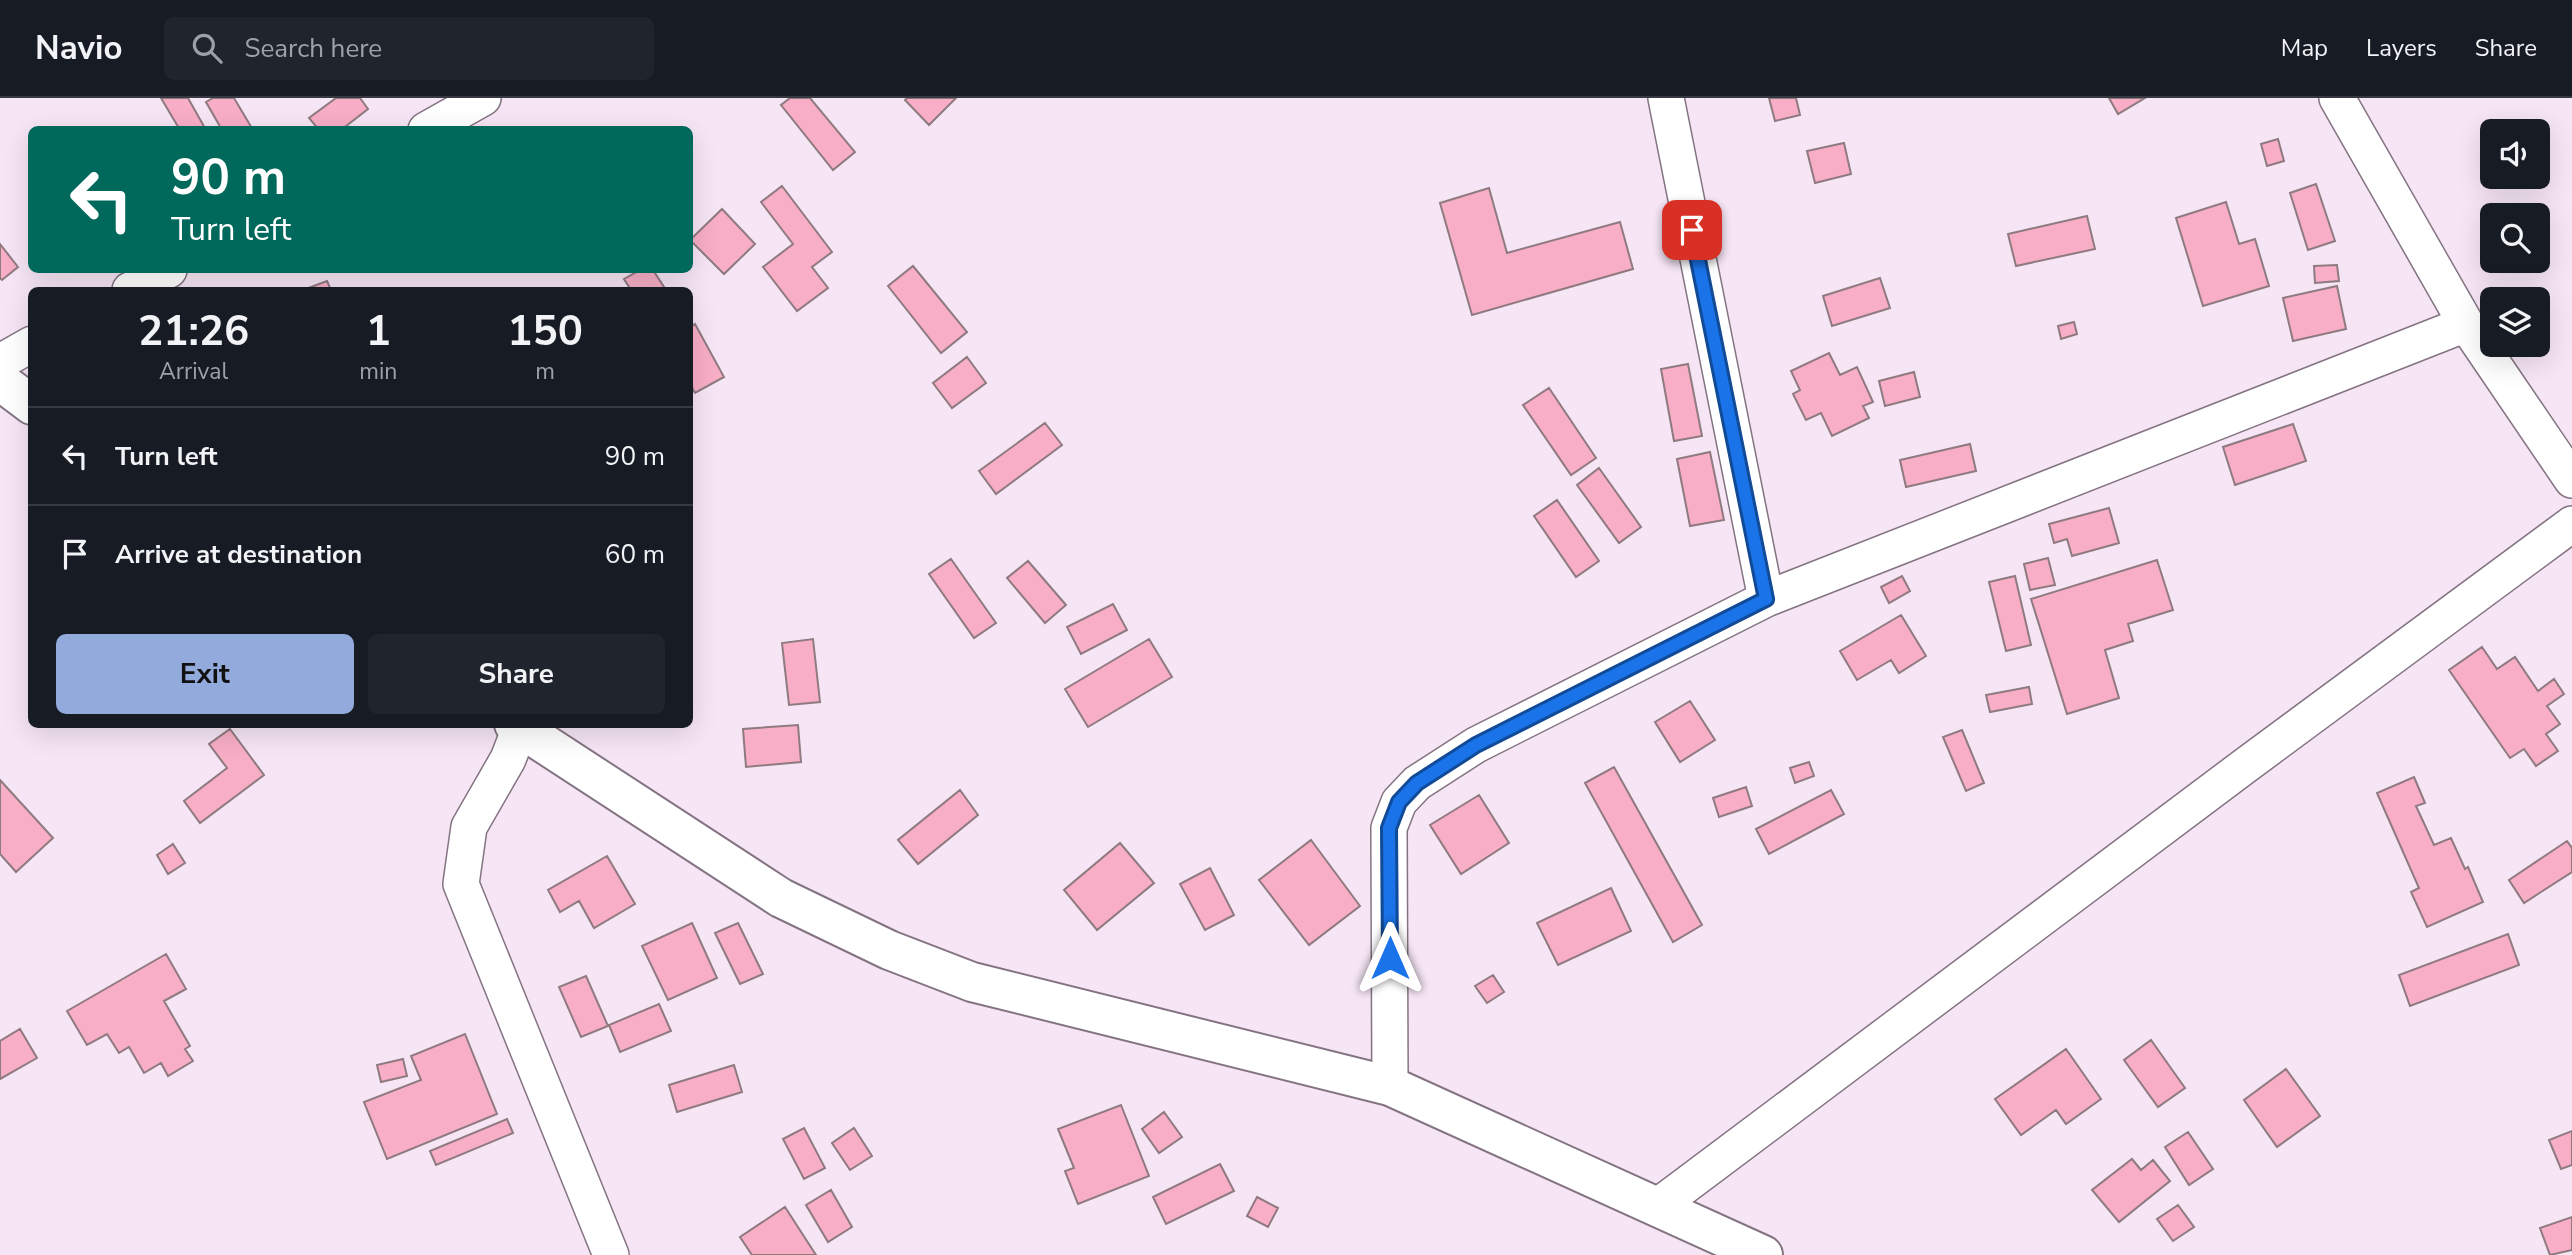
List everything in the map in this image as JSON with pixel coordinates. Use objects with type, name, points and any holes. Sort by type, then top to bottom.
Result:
[{"type":"street","points":[[433,126],[483,98]]},
{"type":"street","points":[[1666,98],[1766,599]]},
{"type":"street","points":[[2337,98],[2466,324],[2572,480]]},
{"type":"street","points":[[136,287],[163,273]]},
{"type":"street","points":[[1390,1086],[1389,828],[1399,802],[1417,783],[1476,745],[1766,599],[2466,324]]},
{"type":"street","points":[[0,362],[28,346]]},
{"type":"street","points":[[0,382],[28,402]]},
{"type":"street","points":[[1658,1206],[2572,524]]},
{"type":"street","points":[[611,1255],[461,884],[469,827],[514,737],[780,898],[889,950],[972,982],[1390,1086],[1763,1255]]},
{"type":"building","points":[[161,98],[188,98],[204,126],[178,126]]},
{"type":"building","points":[[213,98],[234,98],[251,126],[220,126],[206,102]]},
{"type":"building","points":[[336,98],[360,98],[368,109],[346,126],[316,126],[309,118]]},
{"type":"building","points":[[790,98],[810,98],[855,152],[833,170],[781,105]]},
{"type":"building","points":[[956,98],[929,125],[905,100]]},
{"type":"building","points":[[1769,98],[1796,98],[1800,115],[1775,121]]},
{"type":"building","points":[[2109,98],[2145,98],[2118,114]]},
{"type":"building","points":[[2278,139],[2284,161],[2267,166],[2261,144]]},
{"type":"building","points":[[1844,143],[1851,174],[1815,183],[1807,151]]},
{"type":"building","points":[[2316,184],[2335,241],[2308,250],[2290,193]]},
{"type":"building","points":[[782,186],[832,252],[812,267],[828,288],[797,311],[763,267],[793,244],[761,202]]},
{"type":"building","points":[[1489,188],[1507,253],[1620,222],[1633,269],[1472,315],[1440,203]]},
{"type":"building","points":[[2226,202],[2239,244],[2255,239],[2269,286],[2203,306],[2176,218]]},
{"type":"building","points":[[722,209],[755,244],[724,274],[693,243],[693,237]]},
{"type":"building","points":[[2087,216],[2095,249],[2016,266],[2008,234]]},
{"type":"building","points":[[0,244],[18,267],[2,280],[0,278]]},
{"type":"building","points":[[2337,265],[2339,281],[2315,283],[2314,266]]},
{"type":"building","points":[[913,266],[967,332],[941,353],[888,286]]},
{"type":"building","points":[[635,273],[655,273],[664,287],[629,287],[624,279]]},
{"type":"building","points":[[1880,278],[1890,308],[1832,326],[1823,296]]},
{"type":"building","points":[[327,281],[330,287],[311,287]]},
{"type":"building","points":[[2337,286],[2346,329],[2293,341],[2283,298]]},
{"type":"building","points":[[2074,322],[2077,334],[2061,339],[2058,326]]},
{"type":"building","points":[[695,324],[724,377],[695,393],[693,389]]},
{"type":"building","points":[[1829,353],[1840,375],[1857,367],[1873,402],[1863,406],[1869,418],[1832,436],[1821,413],[1806,420],[1793,394],[1800,390],[1791,371]]},
{"type":"building","points":[[967,357],[986,383],[952,408],[933,383]]},
{"type":"building","points":[[1688,364],[1702,436],[1674,441],[1661,369]]},
{"type":"building","points":[[1914,372],[1920,397],[1885,406],[1879,381]]},
{"type":"building","points":[[1549,388],[1596,458],[1571,475],[1523,405]]},
{"type":"building","points":[[1045,423],[1062,445],[996,494],[979,471]]},
{"type":"building","points":[[2293,424],[2306,461],[2235,485],[2223,447]]},
{"type":"building","points":[[1970,444],[1976,471],[1906,487],[1900,460]]},
{"type":"building","points":[[1710,452],[1724,520],[1690,526],[1677,459]]},
{"type":"building","points":[[1599,468],[1641,527],[1619,543],[1577,485]]},
{"type":"building","points":[[1557,500],[1599,561],[1576,577],[1534,516]]},
{"type":"building","points":[[2109,508],[2119,543],[2072,556],[2067,539],[2054,543],[2049,524]]},
{"type":"building","points":[[2048,558],[2055,585],[2030,590],[2024,564]]},
{"type":"building","points":[[951,559],[996,623],[974,638],[929,574]]},
{"type":"building","points":[[2157,560],[2173,610],[2128,624],[2133,641],[2105,650],[2119,698],[2067,714],[2031,599]]},
{"type":"building","points":[[1028,561],[1066,605],[1045,623],[1007,578]]},
{"type":"building","points":[[1902,576],[1910,591],[1889,603],[1881,587]]},
{"type":"building","points":[[2015,576],[2031,645],[2006,651],[1989,582]]},
{"type":"building","points":[[1113,604],[1127,630],[1081,654],[1067,627]]},
{"type":"building","points":[[1901,615],[1926,656],[1899,673],[1891,660],[1857,680],[1840,651]]},
{"type":"building","points":[[813,639],[820,702],[789,705],[782,643]]},
{"type":"building","points":[[1149,639],[1172,677],[1088,727],[1065,689]]},
{"type":"building","points":[[2482,647],[2497,669],[2515,657],[2538,691],[2554,679],[2564,694],[2547,706],[2560,724],[2546,734],[2558,751],[2536,766],[2524,749],[2510,758],[2449,670]]},
{"type":"building","points":[[2029,687],[2032,704],[1990,712],[1986,695]]},
{"type":"building","points":[[1690,701],[1715,740],[1680,762],[1655,722]]},
{"type":"building","points":[[798,725],[801,762],[746,767],[743,729]]},
{"type":"building","points":[[230,729],[264,775],[200,823],[184,801],[227,768],[209,744]]},
{"type":"building","points":[[1962,730],[1984,783],[1966,791],[1943,737]]},
{"type":"building","points":[[1809,762],[1814,776],[1795,783],[1790,768]]},
{"type":"building","points":[[1614,767],[1702,925],[1673,942],[1585,783]]},
{"type":"building","points":[[2414,777],[2425,803],[2416,806],[2434,845],[2451,838],[2465,869],[2468,867],[2483,902],[2427,927],[2411,892],[2419,888],[2377,793]]},
{"type":"building","points":[[0,780],[53,838],[16,872],[0,854]]},
{"type":"building","points":[[1746,787],[1752,806],[1719,817],[1713,798]]},
{"type":"building","points":[[960,790],[978,815],[918,864],[898,840]]},
{"type":"building","points":[[1831,790],[1844,814],[1769,854],[1756,829]]},
{"type":"building","points":[[1479,795],[1509,843],[1461,874],[1430,825]]},
{"type":"building","points":[[1311,840],[1360,906],[1309,945],[1259,880]]},
{"type":"building","points":[[2567,841],[2572,848],[2572,872],[2524,903],[2509,880]]},
{"type":"building","points":[[1120,843],[1154,883],[1097,930],[1064,890]]},
{"type":"building","points":[[173,844],[185,863],[168,874],[157,855]]},
{"type":"building","points":[[607,856],[635,904],[594,928],[579,901],[560,912],[548,890]]},
{"type":"building","points":[[1210,868],[1234,915],[1205,930],[1180,884]]},
{"type":"building","points":[[1611,888],[1631,931],[1558,965],[1537,923]]},
{"type":"building","points":[[692,923],[717,978],[668,1000],[642,946]]},
{"type":"building","points":[[738,923],[763,974],[740,984],[715,933]]},
{"type":"building","points":[[2508,934],[2519,965],[2410,1006],[2399,975]]},
{"type":"building","points":[[166,954],[186,989],[164,1001],[190,1046],[185,1049],[193,1061],[168,1076],[161,1063],[144,1073],[129,1047],[119,1053],[107,1034],[87,1045],[67,1011]]},
{"type":"building","points":[[1493,975],[1504,992],[1487,1003],[1475,986]]},
{"type":"building","points":[[586,976],[608,1026],[581,1037],[559,987]]},
{"type":"building","points":[[659,1004],[671,1031],[620,1052],[609,1025]]},
{"type":"building","points":[[20,1029],[37,1058],[0,1079],[0,1041]]},
{"type":"building","points":[[465,1034],[497,1114],[387,1159],[364,1102],[421,1080],[411,1056]]},
{"type":"building","points":[[2151,1040],[2185,1088],[2158,1107],[2124,1060]]},
{"type":"building","points":[[2066,1049],[2101,1099],[2066,1124],[2056,1110],[2021,1135],[1995,1099]]},
{"type":"building","points":[[403,1059],[407,1076],[381,1082],[377,1065]]},
{"type":"building","points":[[734,1065],[742,1092],[677,1112],[669,1085]]},
{"type":"building","points":[[2286,1069],[2320,1116],[2277,1147],[2244,1100]]},
{"type":"building","points":[[1121,1105],[1149,1176],[1078,1204],[1065,1171],[1074,1168],[1058,1129]]},
{"type":"building","points":[[1164,1112],[1182,1137],[1159,1153],[1142,1129]]},
{"type":"building","points":[[507,1119],[513,1133],[436,1165],[430,1151]]},
{"type":"building","points":[[804,1128],[825,1168],[804,1179],[783,1139]]},
{"type":"building","points":[[854,1128],[872,1156],[850,1170],[832,1143]]},
{"type":"building","points":[[2572,1131],[2572,1165],[2561,1169],[2549,1140]]},
{"type":"building","points":[[2188,1132],[2213,1169],[2189,1185],[2165,1147]]},
{"type":"building","points":[[2132,1159],[2141,1170],[2153,1160],[2170,1181],[2119,1222],[2092,1190]]},
{"type":"building","points":[[1220,1164],[1234,1191],[1166,1224],[1153,1197]]},
{"type":"building","points":[[831,1190],[852,1227],[828,1242],[806,1205]]},
{"type":"building","points":[[1257,1197],[1278,1208],[1268,1227],[1247,1216]]},
{"type":"building","points":[[2178,1205],[2194,1227],[2173,1241],[2157,1219]]},
{"type":"building","points":[[785,1207],[816,1255],[752,1255],[740,1237]]},
{"type":"building","points":[[2572,1217],[2572,1250],[2550,1255],[2540,1228]]},
{"type":"route","points":[[1390,958],[1389,828],[1399,802],[1417,783],[1476,745],[1766,599],[1692,230]]}]
